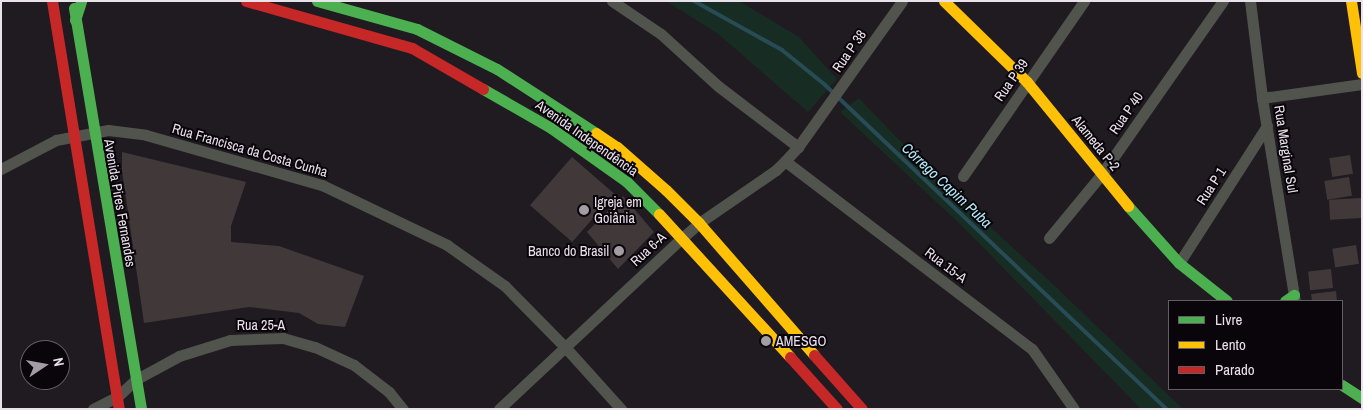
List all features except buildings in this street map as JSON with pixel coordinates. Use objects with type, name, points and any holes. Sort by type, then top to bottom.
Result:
[{"type":"main road","name":"Avenida Pires Fernandes","points":[[74,1],[75,20],[93,132],[141,409]]},
{"type":"main road","points":[[75,20],[81,1]]},
{"type":"main road","name":"Avenida Independência","points":[[246,1],[412,48],[551,128],[626,182],[682,238],[837,409]]},
{"type":"main road","name":"Avenida Independência","points":[[317,1],[417,29],[497,69],[563,110],[617,147],[699,223],[862,409]]},
{"type":"main road","name":"Alameda P-2","points":[[944,1],[1027,82],[1101,175],[1179,263],[1226,300]]},
{"type":"main road","points":[[1351,1],[1362,73]]},
{"type":"main road","points":[[50,4],[74,135],[119,409]]},
{"type":"main road","points":[[412,48],[417,29]]},
{"type":"main road","points":[[802,370],[815,357]]},
{"type":"main road","points":[[1343,386],[1362,398]]},
{"type":"street","points":[[612,1],[661,34],[718,86],[798,147]]},
{"type":"street","name":"Rua P 38","points":[[820,116],[902,1]]},
{"type":"street","name":"Rua P 39","points":[[963,176],[1084,1]]},
{"type":"street","name":"Rua P 40","points":[[1049,238],[1101,175],[1223,1]]},
{"type":"street","name":"Rua Marginal Sul","points":[[1250,1],[1291,299]]},
{"type":"street","points":[[1262,98],[1362,84]]},
{"type":"street","name":"Rua 6-A","points":[[499,409],[699,223],[776,170],[798,147],[820,116]]},
{"type":"street","name":"Rua P 1","points":[[1179,263],[1267,126]]},
{"type":"street","name":"Rua Francisca da Costa Cunha","points":[[1,169],[42,146],[74,135],[108,130],[146,135],[322,186],[447,245],[504,286],[565,347],[621,409]]},
{"type":"street","name":"Rua 15-A","points":[[784,161],[1032,349],[1074,409]]},
{"type":"street","name":"Rua 25-A","points":[[93,409],[116,397],[135,380],[179,356],[230,340],[283,338],[315,347],[354,365],[389,392],[403,409]]},
{"type":"green space","points":[[666,1],[739,1],[799,37],[837,79],[808,112],[718,34]]},
{"type":"green space","points":[[859,98],[929,171],[1056,287],[1183,409],[1141,409],[963,227],[840,112]]},
{"type":"waterway","name":"Córrego Capim Puba","points":[[694,1],[782,50],[824,84],[1167,409]]},
{"type":"traffic: fast","points":[[75,20],[81,1]]},
{"type":"traffic: fast","points":[[317,1],[417,29],[497,69],[596,133]]},
{"type":"traffic: fast","points":[[74,8],[141,409]]},
{"type":"traffic: fast","points":[[483,89],[551,128],[627,182],[659,214]]},
{"type":"traffic: fast","points":[[1128,206],[1179,263],[1226,300]]},
{"type":"traffic: fast","points":[[1286,300],[1294,295]]},
{"type":"traffic: fast","points":[[1343,386],[1362,398]]},
{"type":"traffic: slow","points":[[944,1],[1027,82],[1128,206]]},
{"type":"traffic: slow","points":[[1351,1],[1362,73]]},
{"type":"traffic: slow","points":[[596,133],[617,147],[666,190],[699,223],[814,355]]},
{"type":"traffic: slow","points":[[659,214],[790,357]]},
{"type":"traffic: jam","points":[[52,1],[119,409]]},
{"type":"traffic: jam","points":[[246,1],[412,48],[483,89]]},
{"type":"traffic: jam","points":[[814,355],[862,409]]},
{"type":"traffic: jam","points":[[790,357],[837,409]]},
{"type":"place","name":"Igreja em Goiânia","points":[[584,210]]},
{"type":"place","name":"Banco do Brasil","points":[[619,251]]},
{"type":"place","name":"AMESGO","points":[[766,341]]}]
